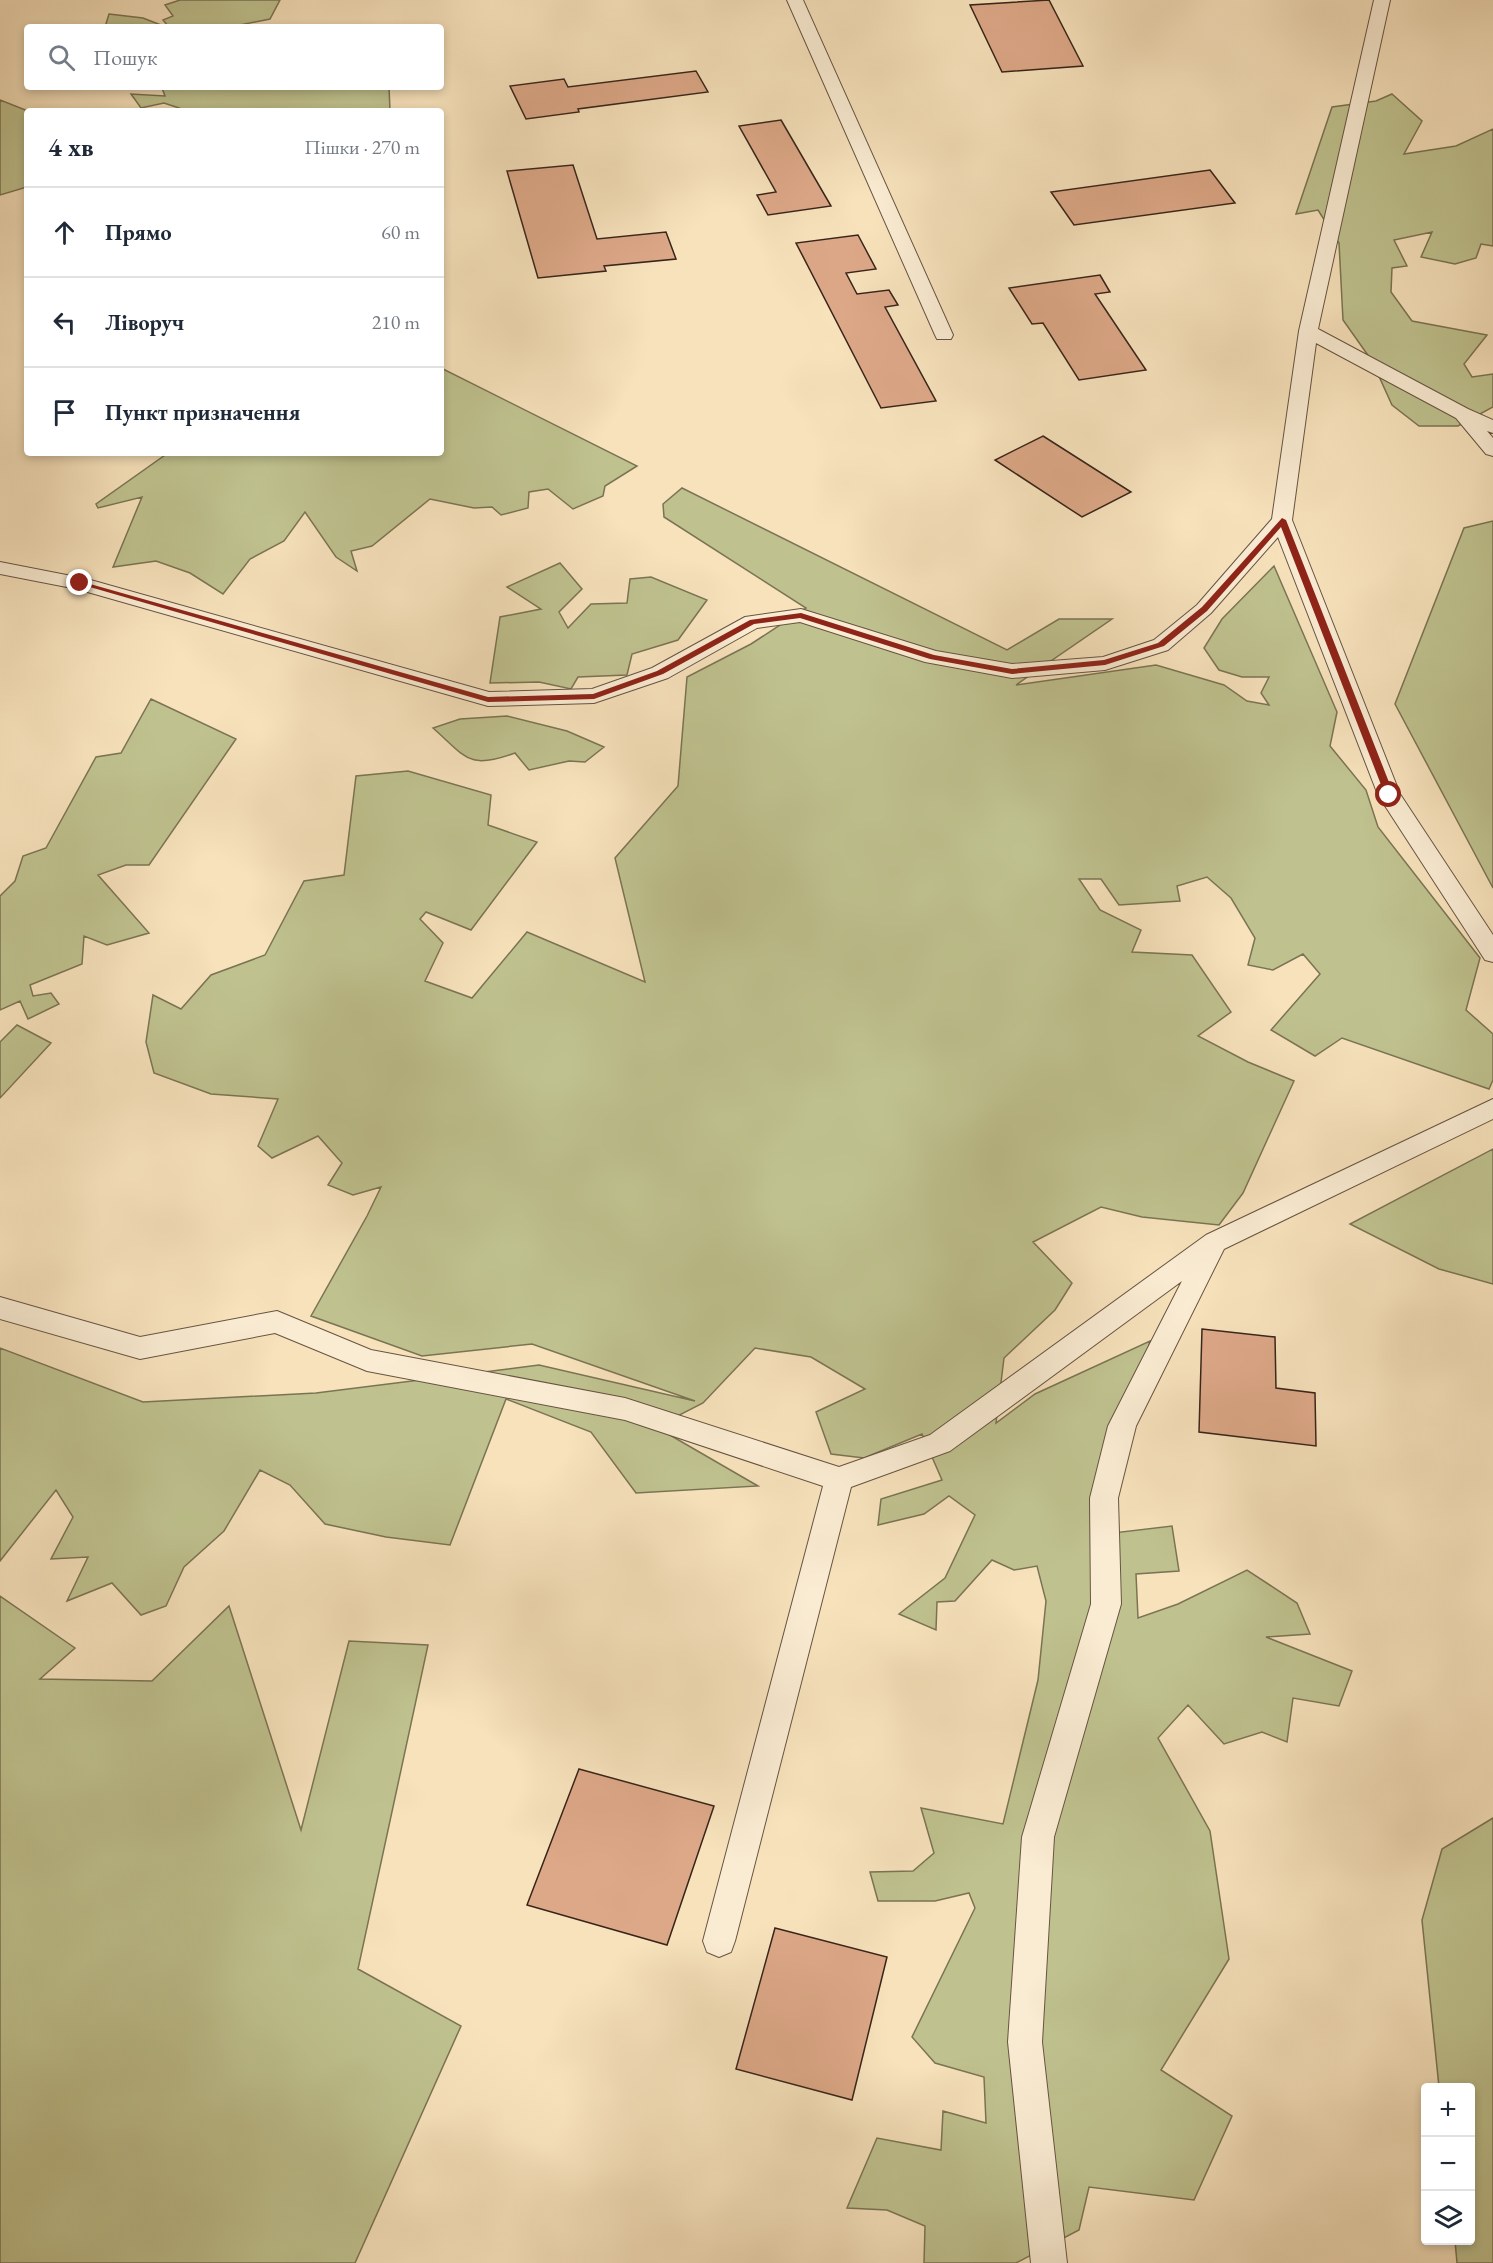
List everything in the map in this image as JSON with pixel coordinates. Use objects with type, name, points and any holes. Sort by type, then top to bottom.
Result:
[{"type":"lane","points":[[795,0],[944,335]]},
{"type":"lane","points":[[1382,0],[1308,331],[1282,520],[1389,795],[1493,954]]},
{"type":"lane","points":[[1308,331],[1461,413],[1493,427]]},
{"type":"lane","points":[[1461,413],[1493,450]]},
{"type":"lane","points":[[0,568],[80,583],[488,699],[594,696],[660,672],[752,622],[801,615],[933,657],[1012,671],[1105,663],[1161,645],[1204,609],[1282,520]]},
{"type":"lane","points":[[0,1308],[140,1348],[277,1322],[367,1359],[625,1409],[839,1479],[940,1443],[1215,1242],[1493,1108]]},
{"type":"lane","points":[[1049,2263],[1025,2042],[1038,1836],[1106,1604],[1104,1497],[1122,1426],[1215,1242]]},
{"type":"lane","points":[[719,1941],[839,1479]]},
{"type":"green space","points":[[180,0],[280,0],[270,19],[245,24],[166,24],[163,20],[173,16],[165,5]]},
{"type":"green space","points":[[109,14],[143,18],[158,24],[106,24]]},
{"type":"green space","points":[[163,90],[389,90],[390,108],[179,108],[164,103],[141,108],[131,94],[165,96]]},
{"type":"green space","points":[[1392,94],[1422,121],[1404,154],[1456,146],[1493,129],[1493,246],[1481,244],[1476,258],[1455,264],[1421,257],[1432,232],[1394,240],[1407,266],[1392,268],[1391,292],[1412,321],[1487,335],[1464,364],[1472,377],[1493,374],[1493,407],[1458,426],[1419,426],[1392,405],[1372,361],[1343,320],[1339,243],[1318,210],[1296,214],[1332,107],[1376,101]]},
{"type":"green space","points":[[0,100],[24,109],[24,188],[0,195]]},
{"type":"green space","points":[[444,370],[637,466],[605,486],[603,496],[573,509],[548,489],[529,492],[528,508],[501,515],[492,507],[474,508],[430,499],[372,546],[351,551],[357,571],[336,557],[305,512],[284,541],[250,559],[223,594],[190,573],[156,561],[113,567],[142,497],[98,508],[96,504],[164,456],[444,456]]},
{"type":"green space","points":[[682,488],[1007,650],[1059,619],[1112,619],[1016,685],[1156,665],[1224,685],[1247,701],[1269,705],[1261,693],[1269,677],[1242,677],[1219,670],[1204,648],[1222,619],[1274,566],[1337,712],[1330,746],[1366,790],[1378,827],[1480,958],[1466,1010],[1493,1034],[1493,1080],[1489,1089],[1342,1038],[1315,1056],[1271,1030],[1320,974],[1303,954],[1273,970],[1248,965],[1255,938],[1231,898],[1207,877],[1177,886],[1180,901],[1119,905],[1101,879],[1079,879],[1100,910],[1141,930],[1132,952],[1192,955],[1231,1012],[1198,1036],[1248,1062],[1294,1081],[1243,1193],[1219,1225],[1142,1217],[1101,1207],[1033,1242],[1072,1283],[1055,1310],[1004,1358],[996,1423],[1035,1394],[1150,1341],[1105,1534],[1172,1526],[1179,1571],[1136,1574],[1138,1618],[1178,1604],[1247,1570],[1297,1603],[1310,1634],[1266,1637],[1352,1671],[1339,1706],[1293,1698],[1287,1742],[1262,1732],[1224,1744],[1188,1705],[1158,1738],[1210,1831],[1229,1959],[1161,2070],[1232,2116],[1194,2200],[1089,2187],[1079,2230],[1016,2263],[924,2263],[925,2226],[887,2210],[847,2208],[877,2138],[941,2150],[943,2111],[986,2123],[984,2077],[935,2063],[912,2037],[975,1908],[969,1893],[935,1901],[878,1901],[870,1872],[913,1871],[934,1853],[921,1808],[1003,1824],[1038,1680],[1046,1601],[1037,1566],[1014,1570],[992,1560],[955,1601],[937,1602],[936,1630],[899,1614],[945,1578],[975,1515],[949,1496],[924,1514],[878,1525],[881,1499],[942,1480],[922,1434],[864,1458],[831,1454],[816,1412],[865,1389],[811,1357],[755,1348],[703,1403],[656,1427],[758,1486],[636,1493],[591,1432],[506,1399],[450,1545],[386,1537],[325,1524],[290,1485],[260,1470],[224,1531],[184,1567],[166,1606],[141,1615],[112,1583],[67,1601],[88,1557],[51,1559],[73,1517],[56,1490],[0,1561],[0,1348],[143,1402],[316,1393],[539,1365],[695,1401],[532,1344],[422,1356],[311,1316],[381,1187],[353,1195],[328,1185],[342,1163],[318,1136],[272,1158],[258,1146],[278,1099],[211,1094],[154,1073],[146,1042],[153,995],[181,1009],[211,975],[265,955],[304,881],[344,875],[356,776],[408,771],[491,795],[488,825],[537,842],[471,930],[426,912],[420,919],[443,943],[425,981],[472,998],[527,932],[645,982],[615,858],[678,786],[687,677],[751,644],[806,608],[664,517],[663,504]]},
{"type":"green space","points":[[1493,521],[1493,888],[1395,704],[1464,528]]},
{"type":"green space","points":[[560,563],[582,589],[559,612],[568,628],[591,604],[627,603],[630,579],[651,577],[707,600],[678,640],[632,654],[627,675],[578,677],[571,689],[539,682],[490,683],[500,617],[541,609],[507,587]]},
{"type":"green space","points":[[151,699],[236,739],[149,865],[126,865],[98,875],[149,933],[107,945],[84,936],[82,964],[30,985],[33,996],[51,993],[59,1004],[28,1019],[20,1001],[0,1010],[0,896],[15,881],[23,856],[46,848],[96,757],[121,753]]},
{"type":"green space","points":[[507,716],[567,731],[604,747],[585,762],[569,761],[529,770],[515,753],[487,760],[469,758],[461,754],[433,728],[460,719]]},
{"type":"green space","points":[[17,1025],[51,1043],[0,1098],[0,1042]]},
{"type":"green space","points":[[1493,1149],[1493,1284],[1439,1269],[1350,1224]]},
{"type":"green space","points":[[0,1596],[75,1648],[40,1679],[152,1681],[229,1606],[301,1830],[349,1641],[428,1645],[358,1969],[461,2026],[355,2263],[0,2263]]},
{"type":"green space","points":[[1493,1818],[1493,2263],[1457,2263],[1455,2245],[1475,2245],[1475,2083],[1439,2083],[1422,1920],[1442,1849]]},
{"type":"building","points":[[1049,0],[1083,66],[1002,72],[970,5]]},
{"type":"building","points":[[696,71],[708,92],[578,109],[579,112],[526,119],[510,86],[564,79],[568,87]]},
{"type":"building","points":[[781,120],[831,206],[768,215],[757,195],[776,192],[739,126]]},
{"type":"building","points":[[573,165],[597,239],[666,232],[676,259],[604,266],[606,271],[538,278],[507,171]]},
{"type":"building","points":[[1210,170],[1235,203],[1074,225],[1051,192]]},
{"type":"building","points":[[858,235],[876,269],[846,273],[857,294],[889,290],[898,305],[885,307],[936,401],[881,408],[796,243]]},
{"type":"building","points":[[1100,275],[1110,292],[1095,294],[1146,370],[1079,380],[1043,323],[1032,324],[1009,288]]},
{"type":"building","points":[[1043,436],[1131,492],[1082,517],[995,460]]},
{"type":"building","points":[[1202,1329],[1275,1337],[1276,1388],[1315,1393],[1316,1446],[1199,1432]]},
{"type":"building","points":[[579,1769],[714,1806],[667,1945],[527,1905]]},
{"type":"building","points":[[775,1928],[887,1957],[852,2100],[736,2069]]},
{"type":"route","points":[[80,583],[488,699],[594,696],[660,672],[752,622],[801,615],[933,657],[1012,671],[1105,663],[1161,645],[1204,609],[1282,520],[1389,795]]}]
